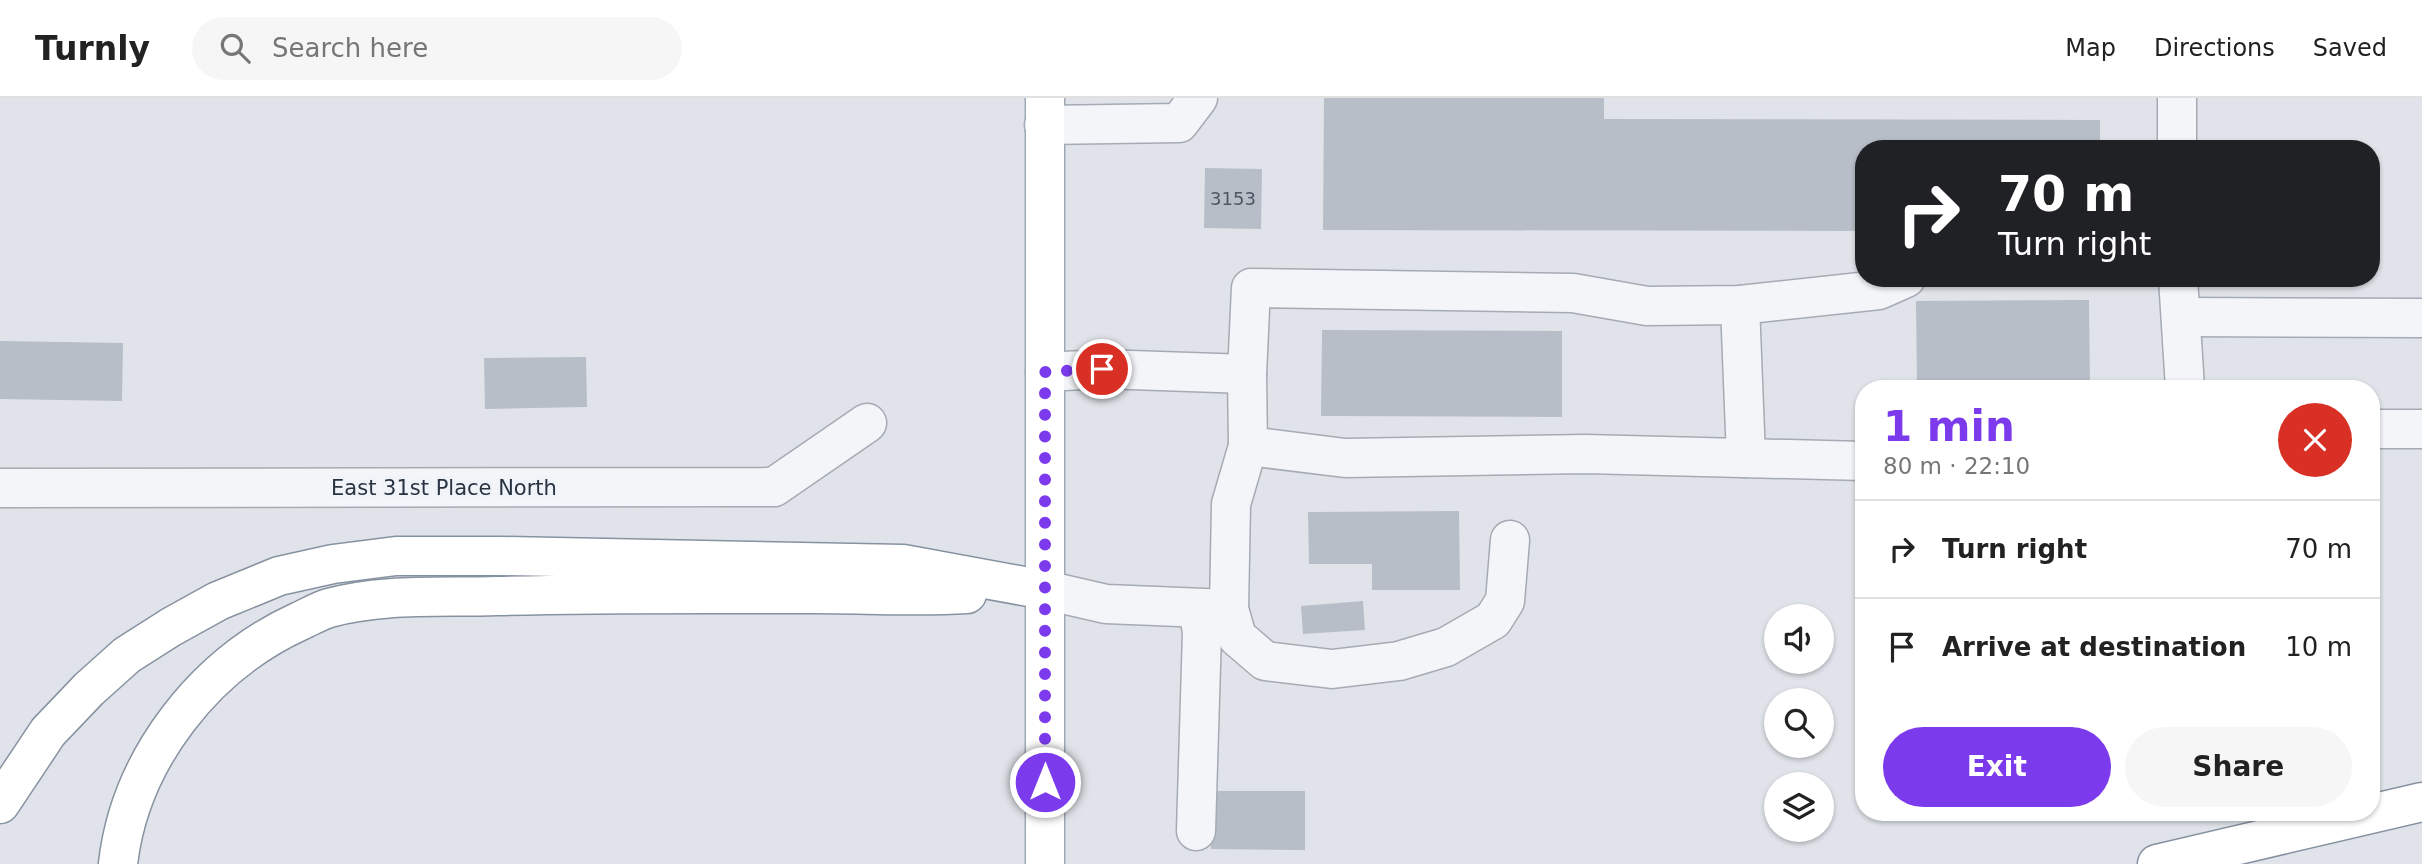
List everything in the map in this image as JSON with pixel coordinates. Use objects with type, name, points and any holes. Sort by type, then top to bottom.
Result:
[{"type":"main road","points":[[1045,111],[1045,864]]},
{"type":"main road","points":[[0,804],[48,732],[89,689],[127,655],[219,601],[279,576],[396,556],[502,556],[903,565],[1045,590]]},
{"type":"main road","points":[[118,864],[131,804],[148,767],[177,720],[207,685],[246,651],[284,628],[327,609],[371,600],[595,593],[962,594],[1045,590]]},
{"type":"main road","points":[[2380,812],[2422,802]]},
{"type":"main road","points":[[2157,864],[2341,821]]},
{"type":"street","points":[[1045,111],[1179,123],[1198,98]]},
{"type":"street","points":[[2176,98],[2177,140]]},
{"type":"street","points":[[1196,831],[1202,632],[1214,610],[1231,504],[1248,446],[1247,374],[1251,288],[1573,293],[1647,306],[1740,305],[1879,290],[1886,287]]},
{"type":"street","points":[[2179,287],[2185,380]]},
{"type":"street","points":[[1740,305],[1746,458]]},
{"type":"street","points":[[2181,317],[2422,318]]},
{"type":"street","points":[[1045,372],[1102,369],[1247,374]]},
{"type":"street","name":"East 31st Place North","points":[[0,488],[774,487],[867,423]]},
{"type":"street","points":[[2380,429],[2422,429]]},
{"type":"street","points":[[1248,446],[1345,458],[1586,454],[1855,461]]},
{"type":"street","points":[[1045,590],[1106,604],[1214,610],[1237,637],[1265,661],[1332,669],[1399,661],[1446,647],[1493,620],[1505,601],[1510,540]]},
{"type":"building","points":[[1324,98],[1604,98],[1604,119],[2100,120],[2100,140],[1855,140],[1855,231],[1323,230]]},
{"type":"building","points":[[1205,168],[1262,169],[1261,229],[1204,228]]},
{"type":"building","points":[[2089,300],[2090,380],[1917,380],[1916,301]]},
{"type":"building","points":[[1322,330],[1562,331],[1562,417],[1321,416]]},
{"type":"building","points":[[0,341],[123,343],[122,401],[0,399]]},
{"type":"building","points":[[586,357],[587,407],[485,409],[484,358]]},
{"type":"building","points":[[1459,511],[1460,590],[1372,590],[1372,564],[1309,564],[1308,512]]},
{"type":"building","points":[[1363,601],[1365,630],[1303,634],[1301,606]]},
{"type":"building","points":[[1211,791],[1305,791],[1305,850],[1211,849]]},
{"type":"route","points":[[1045,782],[1045,372],[1102,369]]}]
